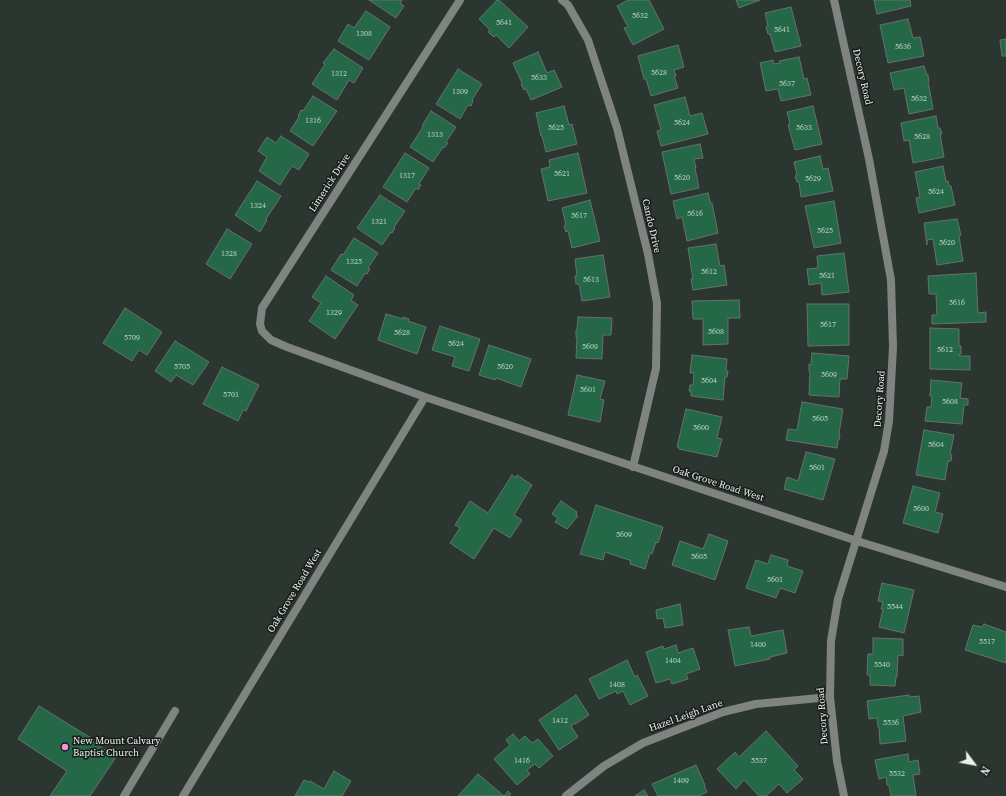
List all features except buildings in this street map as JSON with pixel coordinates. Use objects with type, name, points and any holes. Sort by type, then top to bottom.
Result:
[{"type":"street","name":"Limerick Drive","points":[[314,357],[271,340],[262,331],[260,324],[262,308],[460,0]]},
{"type":"street","name":"Cando Drive","points":[[562,0],[568,5],[588,40],[618,128],[648,254],[657,303],[656,368],[633,467]]},
{"type":"street","name":"Decory Road","points":[[834,0],[869,159],[891,280],[894,347],[889,421],[884,451],[838,599],[831,641],[830,696],[836,762],[844,796]]},
{"type":"street","name":"Oak Grove Road West","points":[[314,357],[425,397],[633,467],[857,541],[1006,587]]},
{"type":"street","name":"Oak Grove Road West","points":[[183,796],[425,397]]},
{"type":"street","name":"Hazel Leigh Lane","points":[[566,796],[604,766],[643,743],[723,712],[756,704],[830,696]]},
{"type":"street","points":[[124,796],[176,711]]},
{"type":"place","name":"New Mount Calvary Baptist Church","points":[[65,747]]}]
